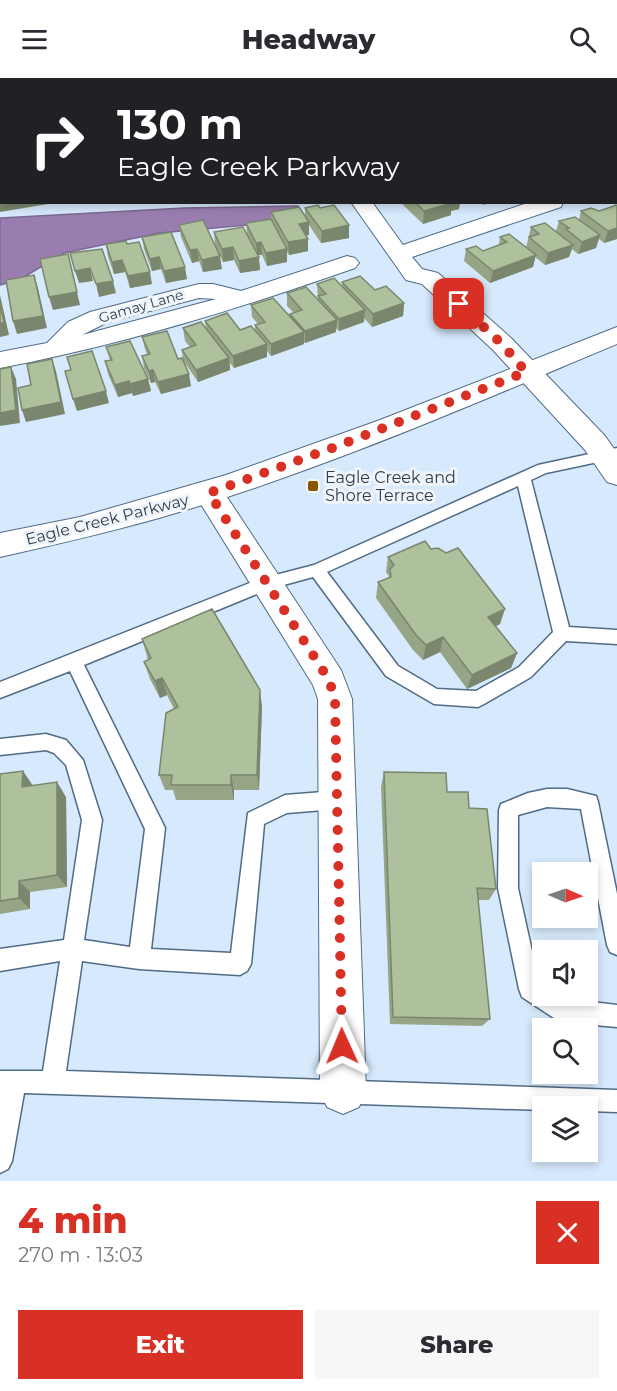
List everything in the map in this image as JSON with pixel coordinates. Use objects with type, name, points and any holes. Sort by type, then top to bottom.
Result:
[{"type":"street","points":[[362,204],[414,275],[413,286],[518,375],[613,461]]},
{"type":"street","points":[[398,254],[547,204]]},
{"type":"street","name":"Gamay Lane","points":[[0,360],[49,352],[130,333],[242,299],[347,263]]},
{"type":"street","name":"Eagle Creek Parkway","points":[[0,545],[84,526],[209,493],[335,447],[617,335]]},
{"type":"street","points":[[209,493],[329,680],[335,699],[343,1091]]},
{"type":"lane","points":[[0,690],[266,583],[317,570],[543,469],[613,461]]},
{"type":"lane","points":[[523,478],[562,634]]},
{"type":"lane","points":[[317,570],[357,628],[392,671],[434,696],[478,699],[525,672],[562,634],[617,637]]},
{"type":"lane","points":[[74,662],[155,828],[140,959]]},
{"type":"lane","points":[[0,747],[46,742],[60,746],[74,760],[92,820],[53,1082]]},
{"type":"lane","points":[[617,945],[588,802],[569,797],[529,799],[508,810],[508,888],[530,989],[560,1011],[617,1016]]},
{"type":"lane","points":[[0,960],[74,949],[140,959],[240,964],[255,819],[285,804],[336,800]]},
{"type":"lane","points":[[0,1161],[8,1082],[617,1101]]},
{"type":"shaded area","points":[[298,206],[302,213],[259,224],[159,233],[64,253],[19,280],[0,285],[0,218],[184,208]]},
{"type":"building","points":[[417,204],[448,204],[424,211]]},
{"type":"building","points":[[318,205],[320,208],[334,205],[349,225],[322,231],[305,208]]},
{"type":"building","points":[[617,205],[617,228],[608,231],[581,211],[591,208],[599,211]]},
{"type":"building","points":[[299,207],[309,222],[299,224],[308,239],[288,242],[271,212]]},
{"type":"building","points":[[575,217],[600,235],[582,242],[559,221]]},
{"type":"building","points":[[271,219],[287,249],[266,253],[261,242],[256,243],[246,223]]},
{"type":"building","points":[[203,220],[220,256],[202,260],[197,249],[190,250],[179,225]]},
{"type":"building","points":[[545,223],[573,245],[548,253],[529,237],[539,234],[531,227]]},
{"type":"building","points":[[243,227],[259,257],[239,261],[233,247],[222,249],[214,232]]},
{"type":"building","points":[[171,232],[185,267],[164,271],[159,257],[150,259],[142,237]]},
{"type":"building","points":[[509,234],[536,255],[493,271],[466,249],[476,246],[483,251],[507,242],[500,237]]},
{"type":"building","points":[[126,241],[127,244],[139,242],[150,272],[128,276],[122,260],[112,262],[106,244]]},
{"type":"building","points":[[102,249],[113,281],[96,284],[90,268],[75,271],[70,253]]},
{"type":"building","points":[[68,254],[77,292],[49,297],[40,259]]},
{"type":"building","points":[[34,275],[43,316],[13,321],[6,280]]},
{"type":"building","points":[[360,276],[375,290],[386,286],[404,303],[373,314],[342,282]]},
{"type":"building","points":[[334,278],[365,310],[339,319],[318,296],[326,294],[317,284]]},
{"type":"building","points":[[306,287],[337,320],[305,331],[290,314],[302,310],[287,293]]},
{"type":"building","points":[[273,298],[304,332],[271,344],[255,325],[265,322],[251,305]]},
{"type":"building","points":[[0,302],[4,323],[0,323]]},
{"type":"building","points":[[227,313],[240,330],[251,326],[267,344],[233,356],[205,321]]},
{"type":"building","points":[[201,322],[229,358],[196,370],[182,350],[196,345],[183,328]]},
{"type":"building","points":[[167,331],[178,359],[182,358],[189,374],[158,382],[153,370],[149,371],[142,356],[150,354],[142,337]]},
{"type":"building","points":[[130,341],[148,379],[115,385],[105,361],[112,360],[106,347]]},
{"type":"building","points":[[92,351],[106,391],[73,399],[65,371],[71,370],[67,357]]},
{"type":"building","points":[[52,359],[61,402],[22,410],[18,388],[31,385],[27,364]]},
{"type":"building","points":[[11,367],[16,410],[0,413],[0,369]]},
{"type":"building","points":[[425,541],[431,549],[438,548],[446,553],[458,548],[505,609],[488,617],[517,653],[472,675],[443,637],[426,645],[416,635],[378,582],[391,577],[390,569],[394,565],[388,557]]},
{"type":"building","points":[[212,609],[260,690],[257,775],[231,775],[231,785],[171,785],[172,775],[159,775],[166,713],[178,707],[162,678],[155,681],[144,662],[151,658],[142,639]]},
{"type":"building","points":[[23,771],[22,787],[57,782],[57,875],[19,881],[19,898],[0,901],[0,774]]},
{"type":"building","points":[[384,772],[446,773],[447,792],[468,792],[469,808],[487,809],[496,889],[477,888],[490,1019],[393,1017]]},
{"type":"place","name":"Eagle Creek and Shore Terrace","points":[[313,486]]},
{"type":"route","points":[[342,1046],[335,699],[329,680],[209,493],[276,470],[526,372],[502,344],[459,304]]}]
